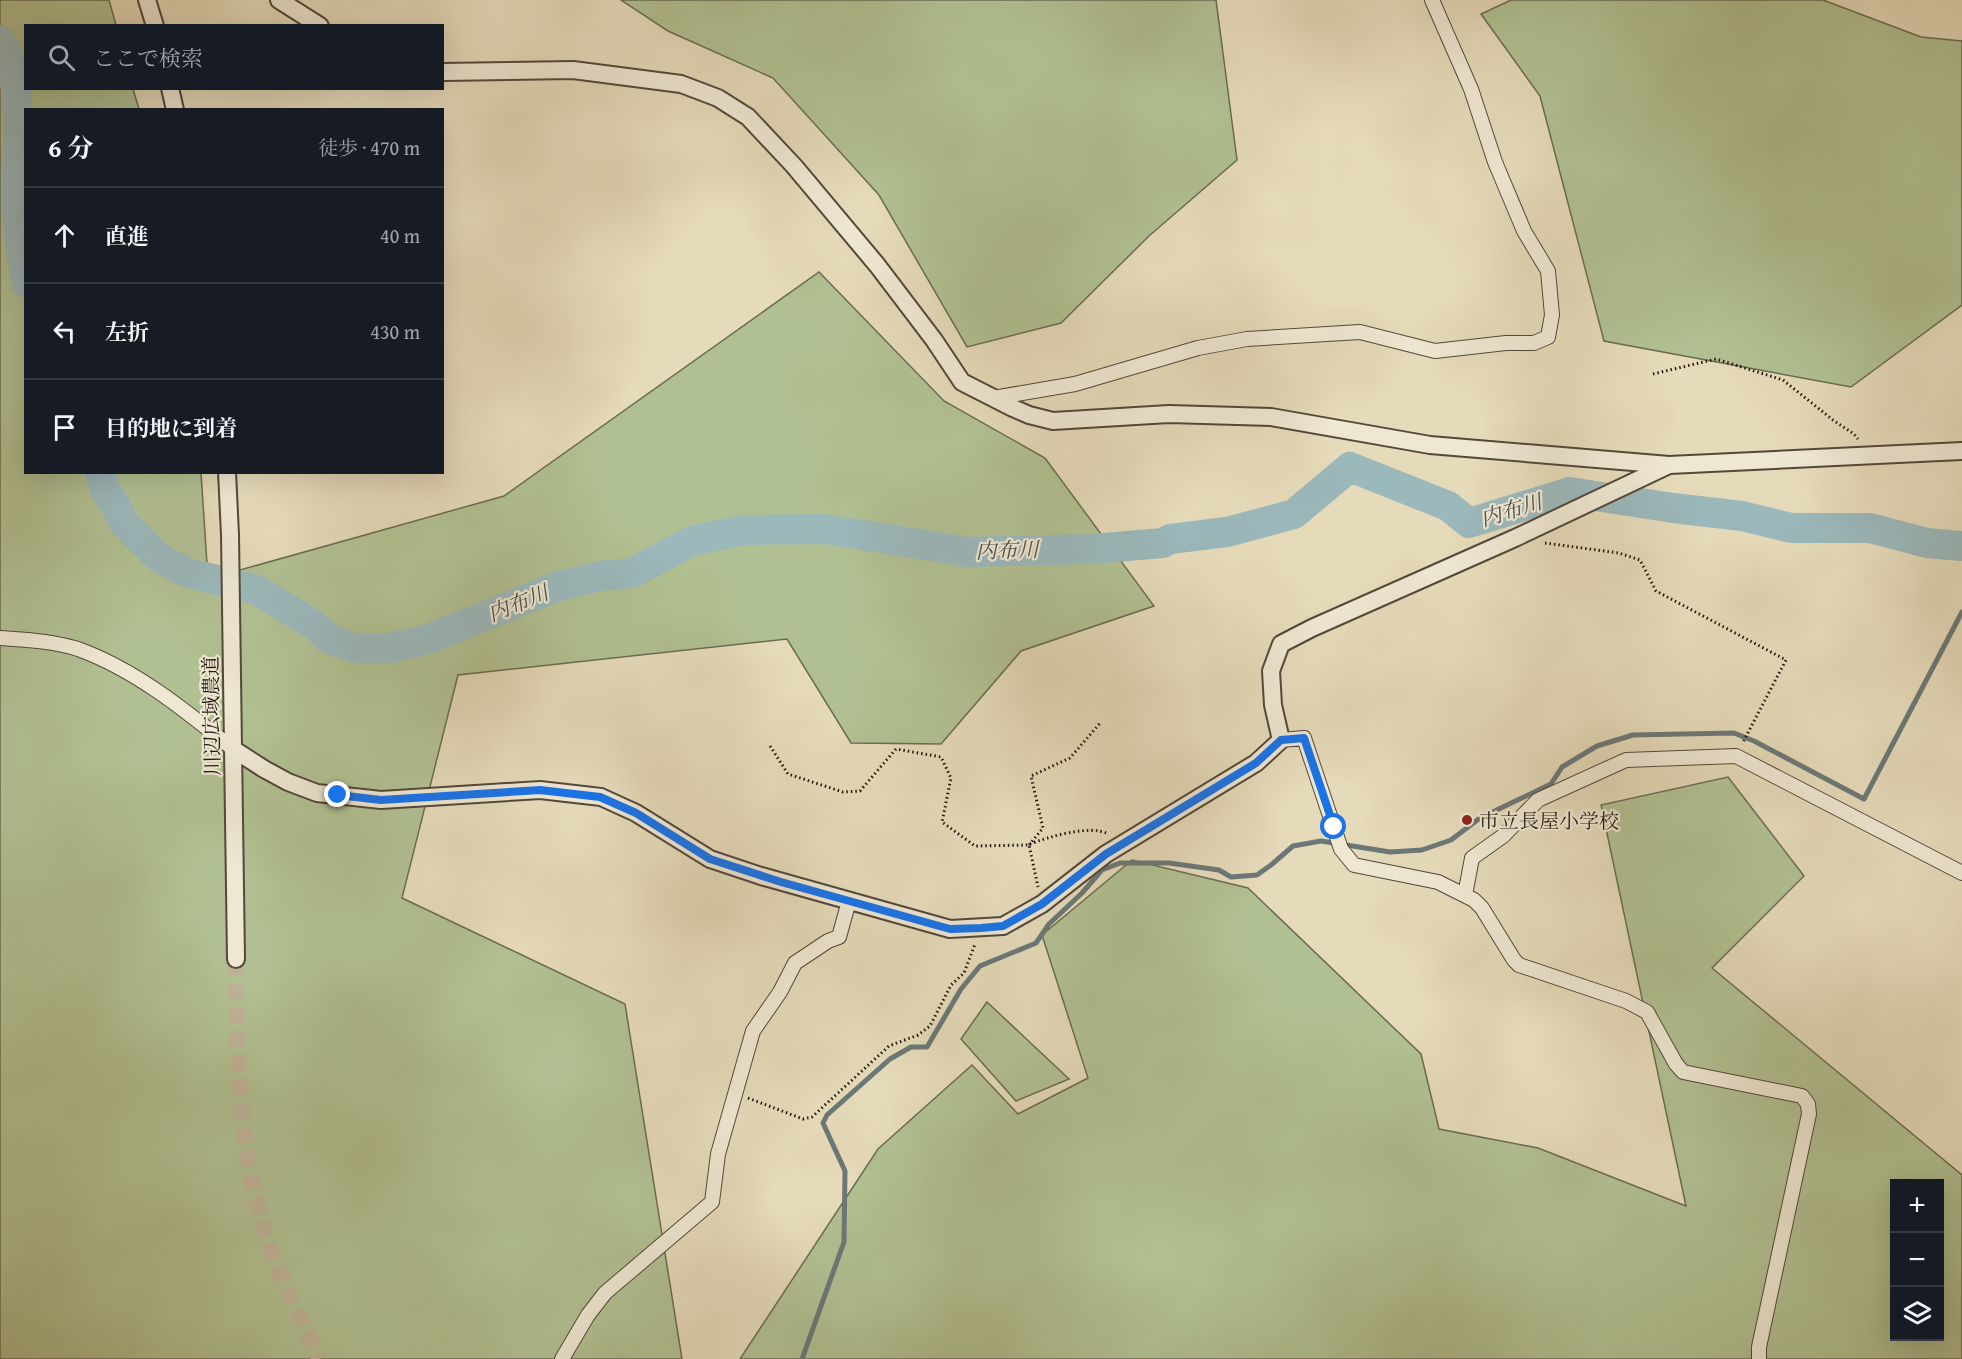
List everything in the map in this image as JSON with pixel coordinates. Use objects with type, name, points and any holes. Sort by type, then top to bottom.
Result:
[{"type":"street","points":[[147,0],[154,24]]},
{"type":"street","points":[[279,0],[317,24]]},
{"type":"street","points":[[993,398],[1075,384],[1198,348],[1247,339],[1360,332],[1435,351],[1506,343],[1534,343],[1548,337],[1552,315],[1548,271],[1524,231],[1495,162],[1471,90],[1432,0]]},
{"type":"street","points":[[444,72],[573,70],[681,84],[718,98],[748,117],[794,166],[877,265],[934,340],[962,382],[1029,415],[1053,421],[1169,414],[1270,417],[1430,445],[1669,465],[1962,452]]},
{"type":"street","points":[[170,90],[175,108]]},
{"type":"street","points":[[1281,740],[1273,705],[1271,671],[1281,644],[1576,510],[1669,465]]},
{"type":"street","name":"川辺広域農道","points":[[227,474],[237,959]]},
{"type":"street","points":[[0,638],[37,641],[76,648],[113,664],[187,712],[233,749],[272,773],[317,793],[381,800],[540,790],[600,797],[636,813],[710,859],[950,929],[1003,926],[1042,904],[1106,854],[1256,763],[1281,740],[1304,738],[1341,849],[1354,865],[1438,882],[1474,900],[1482,908],[1519,966],[1626,1001],[1647,1012],[1676,1064],[1683,1072],[1802,1096],[1808,1104],[1806,1131],[1759,1347],[1760,1359]]},
{"type":"street","points":[[1465,895],[1472,858],[1503,836],[1538,800],[1626,760],[1736,756],[1962,873]]},
{"type":"street","points":[[562,1359],[588,1315],[605,1293],[712,1202],[718,1154],[753,1031],[780,992],[795,963],[828,941],[839,937],[849,901]]},
{"type":"path","points":[[1653,374],[1716,359],[1783,380],[1854,434],[1869,456]]},
{"type":"path","points":[[1515,538],[1619,553],[1640,560],[1656,591],[1786,660],[1736,756]]},
{"type":"path","points":[[1029,844],[1043,828],[1030,776],[1070,758],[1101,722]]},
{"type":"path","points":[[770,746],[788,774],[843,792],[860,791],[896,749],[941,757],[951,778],[942,822],[975,846],[1029,844],[1048,837],[1074,832],[1103,831],[1123,844]]},
{"type":"path","points":[[1029,844],[1042,904]]},
{"type":"path","points":[[735,1093],[803,1119],[812,1117],[889,1046],[918,1035],[930,1026],[951,985],[964,973],[981,928]]},
{"type":"green space","points":[[0,0],[109,0],[116,24],[24,24],[24,90],[133,90],[139,108],[24,108],[24,474],[201,474],[208,579],[504,496],[819,272],[944,401],[1045,458],[1154,606],[1021,651],[941,744],[851,743],[787,639],[458,675],[402,898],[625,1004],[682,1359],[0,1359]]},
{"type":"green space","points":[[621,0],[1216,0],[1237,160],[1149,236],[1061,323],[967,347],[879,195],[773,78],[668,31]]},
{"type":"green space","points":[[1511,0],[1823,0],[1921,37],[1962,41],[1962,305],[1851,387],[1604,341],[1540,96],[1481,14]]},
{"type":"green space","points":[[1728,777],[1804,876],[1712,968],[1962,1175],[1962,1359],[740,1359],[878,1149],[972,1065],[1018,1114],[1088,1078],[1042,935],[1132,860],[1248,888],[1421,1054],[1439,1129],[1538,1148],[1686,1206],[1601,805]]},
{"type":"green space","points":[[987,1002],[1069,1079],[1016,1101],[961,1039]]},
{"type":"waterway","name":"内布川","points":[[0,40],[9,58],[17,100],[17,213],[24,270]]},
{"type":"waterway","name":"内布川","points":[[100,474],[104,488],[124,523],[158,557],[185,572],[257,590],[314,625],[329,639],[355,648],[389,648],[429,639],[556,587],[599,576],[632,573],[692,541],[743,530],[824,529],[968,552],[1092,549],[1163,543],[1170,539],[1227,532],[1294,514],[1350,467],[1448,506],[1469,523],[1570,492],[1742,516],[1791,528],[1870,528],[1927,543],[1962,546]]},
{"type":"waterway","points":[[802,1359],[844,1242],[845,1171],[823,1123],[827,1115],[890,1059],[911,1047],[927,1047],[961,989],[980,966],[1036,943],[1049,924],[1082,893],[1102,870],[1120,863],[1169,863],[1219,870],[1231,877],[1257,875],[1293,846],[1321,841],[1390,852],[1422,850],[1451,840],[1480,818],[1551,784],[1562,767],[1597,746],[1633,735],[1734,733],[1754,741],[1864,799],[1962,612]]},
{"type":"tunnel","points":[[236,959],[241,1102],[250,1172],[273,1256],[319,1359]]},
{"type":"place","name":"市立長屋小学校","points":[[1467,820]]},
{"type":"route","points":[[338,795],[381,800],[540,790],[600,797],[636,813],[710,859],[781,882],[950,929],[1003,926],[1042,904],[1106,854],[1256,763],[1281,740],[1304,738],[1334,827]]}]
